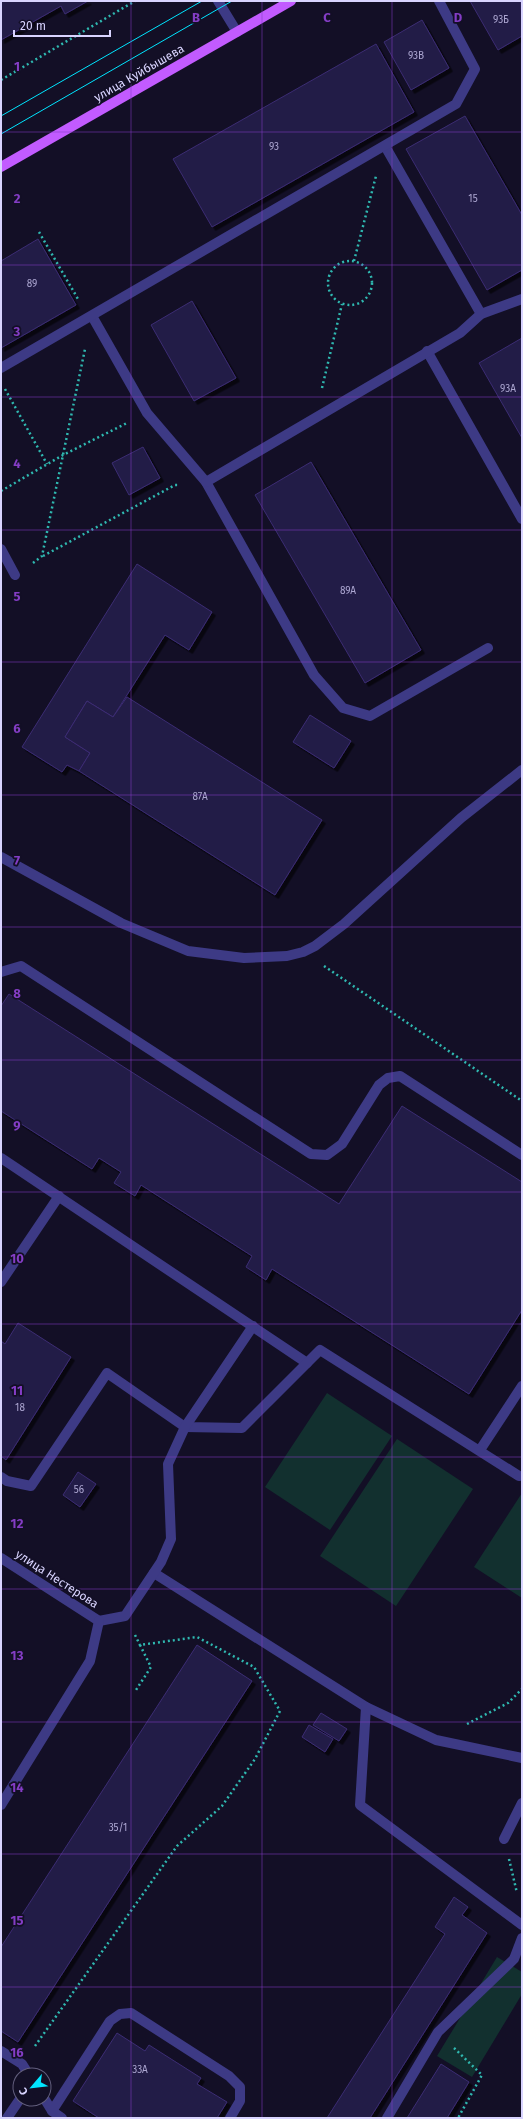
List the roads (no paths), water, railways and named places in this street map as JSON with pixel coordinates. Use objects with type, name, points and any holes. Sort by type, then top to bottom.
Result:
[{"type":"main road","name":"улица Куйбышева","points":[[1,167],[291,1]]},
{"type":"street","points":[[218,1],[237,32]]},
{"type":"street","points":[[1,368],[456,104],[475,69],[439,1]]},
{"type":"street","points":[[384,146],[481,314]]},
{"type":"street","points":[[206,482],[460,333],[481,314],[522,299]]},
{"type":"street","points":[[90,317],[147,413],[206,482],[314,675],[343,708],[370,716],[488,648]]},
{"type":"street","points":[[427,351],[522,519]]},
{"type":"street","points":[[1,549],[15,575]]},
{"type":"street","points":[[1,857],[121,923],[188,951],[244,958],[287,956],[303,952],[314,946],[344,924],[461,818],[522,770]]},
{"type":"street","points":[[1,972],[21,966],[311,1154],[327,1155],[342,1144],[379,1085],[388,1078],[400,1076],[522,1155]]},
{"type":"street","points":[[1,1158],[254,1326],[307,1363]]},
{"type":"street","points":[[1,1282],[59,1196]]},
{"type":"street","points":[[1,1805],[90,1660],[99,1621],[125,1616],[154,1573],[171,1539],[168,1464],[185,1427],[254,1326]]},
{"type":"street","points":[[1,1477],[7,1481],[31,1486],[107,1373],[185,1427],[242,1428],[320,1350],[519,1476]]},
{"type":"street","points":[[480,1450],[522,1386]]},
{"type":"street","name":"улица Нестерова","points":[[1,1558],[99,1621]]},
{"type":"street","points":[[154,1573],[366,1707],[436,1740],[522,1758]]},
{"type":"street","points":[[366,1707],[360,1805],[522,1925]]},
{"type":"street","points":[[504,1839],[522,1803]]},
{"type":"street","points":[[387,2118],[438,2032],[514,1959],[522,1938]]},
{"type":"street","points":[[52,2111],[110,2021],[120,2014],[131,2013],[229,2076],[240,2087],[240,2101],[230,2118]]},
{"type":"street","points":[[1,2051],[22,2064],[24,2067]]},
{"type":"street","points":[[7,2118],[15,2107]]},
{"type":"street","points":[[50,2107],[52,2111],[62,2118]]},
{"type":"tram line","points":[[1,116],[202,1]]},
{"type":"tram line","points":[[1,134],[232,1]]}]
